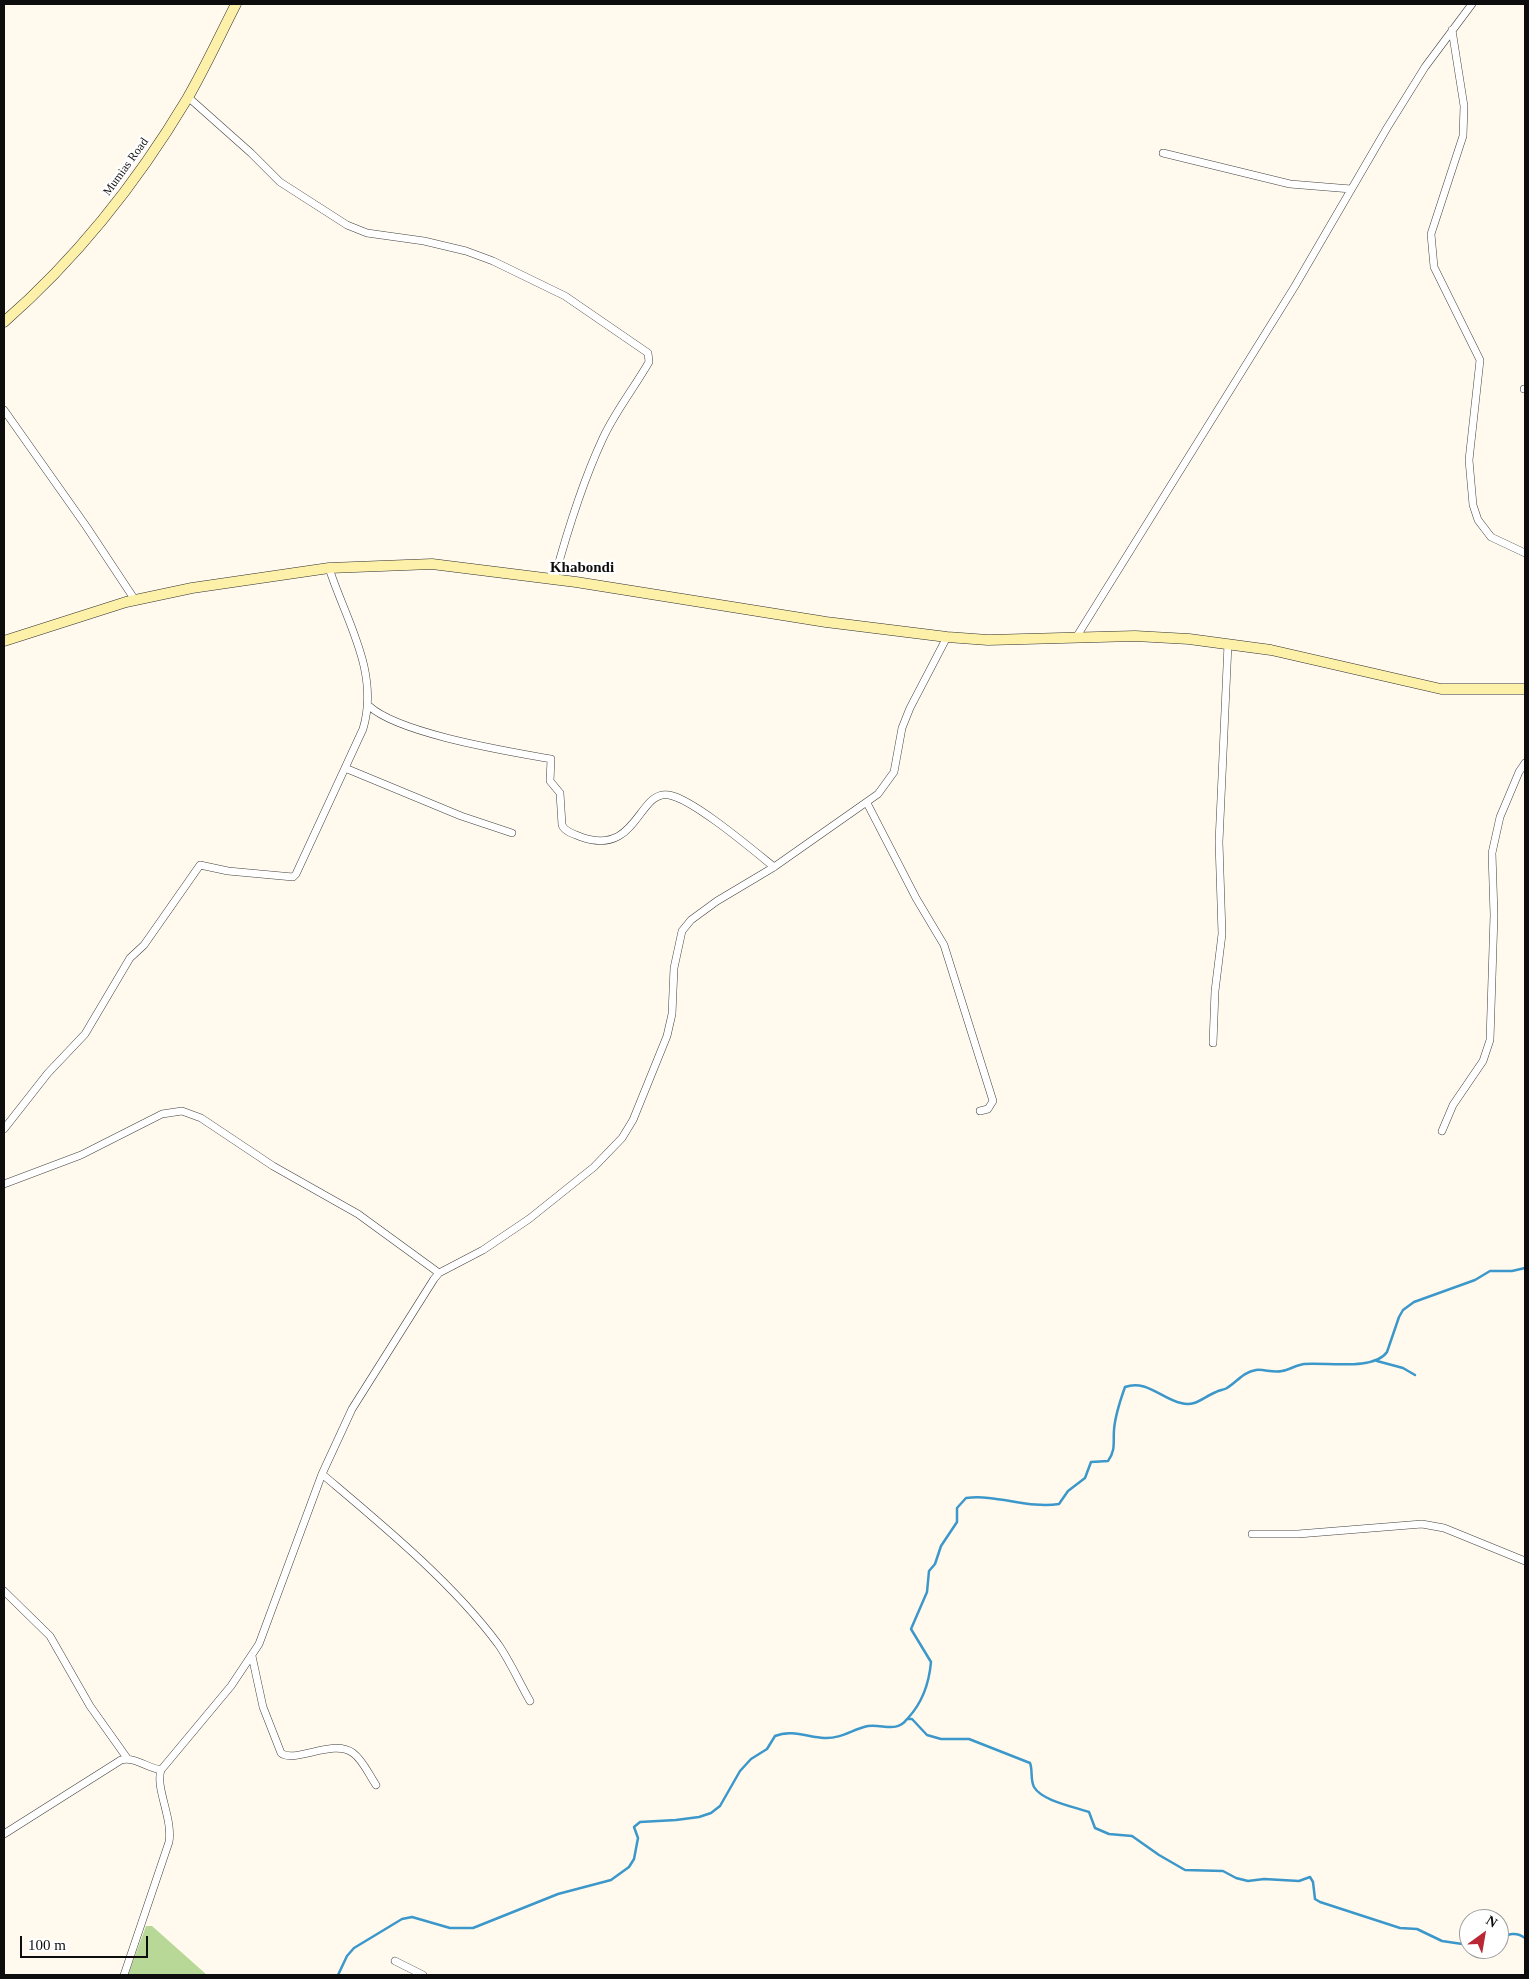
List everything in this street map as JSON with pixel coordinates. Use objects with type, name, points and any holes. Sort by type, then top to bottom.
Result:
[{"type":"street","name":"Mumias Road","points":[[4,322],[63,264],[134,180],[188,97],[236,4]]},
{"type":"street","points":[[1077,636],[1296,286],[1351,189],[1425,68],[1472,4]]},
{"type":"street","points":[[1452,30],[1464,106],[1463,136],[1431,234],[1434,267],[1480,360],[1469,460],[1473,505],[1478,520],[1491,537],[1525,553]]},
{"type":"street","points":[[188,97],[251,153],[280,182],[347,225],[367,233],[424,241],[466,250],[493,261],[565,296],[648,353],[649,362],[612,422],[589,471],[565,540],[554,580]]},
{"type":"street","points":[[1163,153],[1290,184],[1351,189]]},
{"type":"street","points":[[4,410],[86,526],[135,600]]},
{"type":"street","points":[[4,641],[135,600],[224,582],[329,568],[432,564],[554,580],[826,622],[947,637],[988,640],[1077,636],[1170,638],[1281,652],[1441,689],[1525,689]]},
{"type":"street","points":[[4,1129],[48,1073],[85,1034],[130,958],[144,945],[200,865],[228,871],[294,877],[363,729],[369,706],[368,675],[362,654],[329,568]]},
{"type":"street","points":[[124,1975],[169,1842],[170,1823],[159,1779],[161,1770],[231,1686],[252,1656],[269,1618],[293,1546],[322,1474],[352,1409],[439,1273],[483,1250],[529,1219],[594,1167],[622,1138],[634,1120],[667,1036],[672,1014],[675,962],[682,931],[691,920],[717,901],[774,867],[878,794],[892,777],[902,728],[910,708],[947,637]]},
{"type":"street","points":[[1213,1043],[1215,991],[1222,934],[1219,842],[1228,644]]},
{"type":"street","points":[[369,706],[378,714],[402,724],[509,752],[551,759],[550,780],[560,793],[561,823],[570,832],[600,842],[612,841],[628,828],[658,796],[670,795],[704,814],[774,867]]},
{"type":"street","points":[[1442,1131],[1453,1105],[1483,1061],[1490,1040],[1494,915],[1492,853],[1500,817],[1519,772],[1525,763]]},
{"type":"street","points":[[345,768],[461,816],[512,833]]},
{"type":"street","points":[[866,803],[950,958],[993,1101],[988,1109],[980,1111]]},
{"type":"street","points":[[4,1184],[81,1155],[162,1114],[182,1112],[201,1118],[273,1166],[358,1214],[439,1273]]},
{"type":"street","points":[[322,1474],[403,1545],[472,1612],[506,1655],[511,1669],[530,1701]]},
{"type":"street","points":[[1252,1534],[1298,1534],[1422,1524],[1444,1528],[1525,1560]]},
{"type":"street","points":[[4,1591],[50,1636],[90,1706],[127,1758],[161,1770]]},
{"type":"street","points":[[252,1656],[263,1706],[281,1754],[288,1757],[332,1748],[346,1749],[355,1754],[376,1785]]},
{"type":"street","points":[[4,1834],[94,1775],[127,1758]]},
{"type":"street","points":[[395,1962],[424,1975]]},
{"type":"green space","points":[[146,1926],[152,1926],[207,1975],[128,1975]]},
{"type":"waterway","points":[[908,1718],[918,1706],[924,1692],[929,1678],[931,1662],[911,1629],[927,1592],[929,1571],[935,1564],[941,1546],[957,1522],[957,1508],[966,1498],[989,1498],[1036,1505],[1059,1504],[1068,1491],[1085,1478],[1091,1462],[1108,1461],[1111,1457],[1115,1419],[1125,1387],[1133,1385],[1147,1387],[1174,1401],[1191,1404],[1217,1391],[1226,1389],[1251,1371],[1279,1371],[1304,1364],[1361,1364],[1372,1362],[1381,1358],[1387,1352],[1399,1317],[1403,1310],[1414,1302],[1475,1280],[1490,1271],[1512,1271],[1525,1268]]},
{"type":"waterway","points":[[1377,1361],[1403,1368],[1415,1375]]},
{"type":"waterway","points":[[338,1975],[347,1956],[354,1948],[402,1919],[412,1917],[450,1928],[473,1928],[558,1894],[611,1880],[629,1867],[634,1859],[638,1838],[634,1827],[640,1822],[676,1820],[699,1817],[711,1813],[720,1806],[740,1771],[751,1759],[767,1749],[775,1736],[793,1733],[830,1738],[868,1726],[899,1726],[907,1719],[912,1719],[927,1735],[941,1739],[969,1739],[1030,1763],[1032,1781],[1038,1792],[1051,1800],[1089,1812],[1095,1828],[1109,1834],[1132,1836],[1185,1870],[1223,1871],[1236,1878],[1248,1881],[1264,1879],[1299,1881],[1310,1877],[1313,1882],[1315,1899],[1320,1902],[1400,1928],[1417,1929],[1442,1941],[1459,1944]]},
{"type":"waterway","points":[[1509,1935],[1518,1934],[1525,1938]]},
{"type":"district","name":"Khabondi","points":[[582,568]]}]
